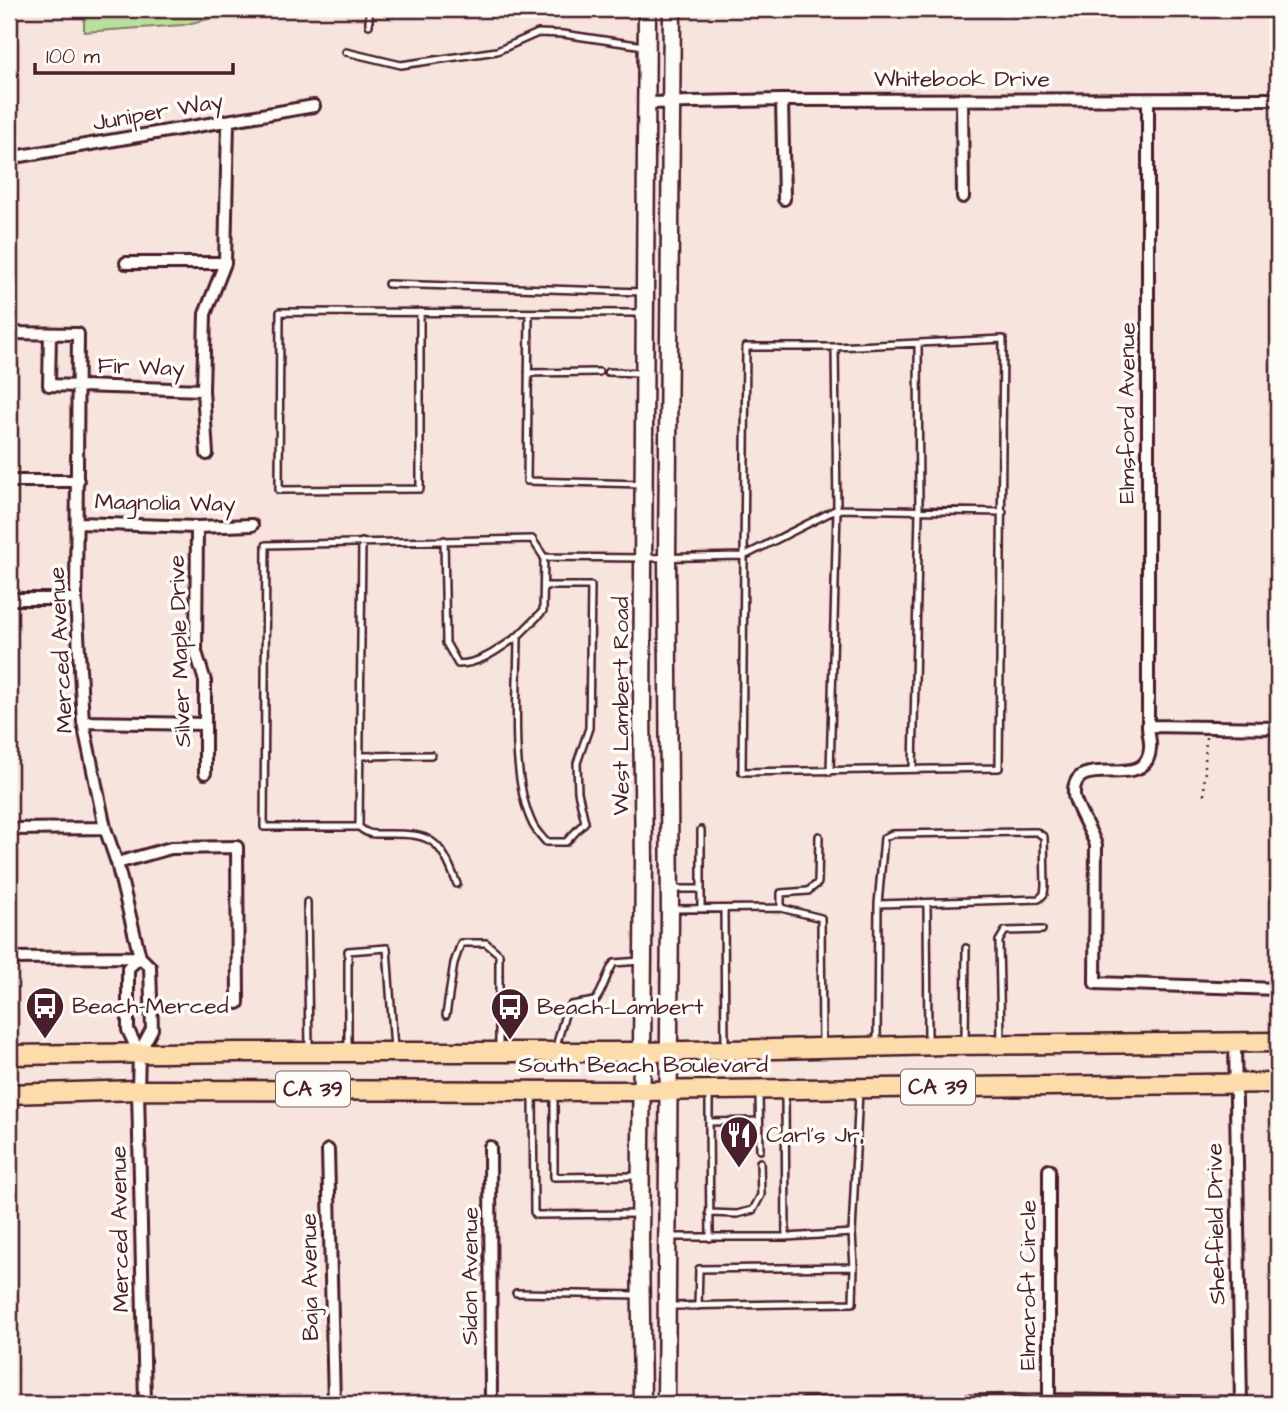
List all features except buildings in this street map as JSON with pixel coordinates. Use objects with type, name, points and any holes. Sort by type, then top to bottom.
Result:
[{"type":"main road","name":"West Lambert Road","points":[[642,1404],[640,1175],[648,9]]},
{"type":"main road","name":"West Lambert Road","points":[[666,1404],[670,909],[667,557],[672,9]]},
{"type":"main road","name":"South Beach Boulevard","points":[[9,1055],[668,1052],[928,1045],[1278,1042]]},
{"type":"main road","name":"South Beach Boulevard","points":[[9,1094],[138,1090],[641,1091],[1278,1083]]},
{"type":"street","name":"Whitebook Drive","points":[[647,103],[782,100],[1278,99]]},
{"type":"street","points":[[782,100],[784,199]]},
{"type":"street","points":[[962,100],[963,197]]},
{"type":"street","name":"Elmsford Avenue","points":[[1148,100],[1150,750],[1140,768],[1091,772],[1080,776],[1075,786],[1075,800],[1096,845],[1095,984],[1278,989]]},
{"type":"street","name":"Juniper Way","points":[[9,158],[314,106]]},
{"type":"street","points":[[206,454],[205,314],[226,263],[228,121]]},
{"type":"street","points":[[126,263],[226,263]]},
{"type":"street","points":[[9,333],[50,334]]},
{"type":"street","name":"Fir Way","points":[[50,334],[49,385],[204,390]]},
{"type":"street","name":"Merced Avenue","points":[[50,334],[78,334],[76,599],[83,722],[105,828],[117,863],[140,957],[150,967],[152,1029],[139,1053],[138,1090],[145,1404]]},
{"type":"street","points":[[9,481],[78,481]]},
{"type":"street","name":"Magnolia Way","points":[[78,523],[197,527],[252,525]]},
{"type":"street","name":"Silver Maple Drive","points":[[197,527],[197,652],[205,681],[205,773]]},
{"type":"street","points":[[9,599],[76,599]]},
{"type":"street","points":[[83,722],[205,724]]},
{"type":"street","points":[[1148,726],[1278,728]]},
{"type":"street","points":[[9,829],[105,828]]},
{"type":"street","points":[[117,863],[171,848],[237,847],[238,1003]]},
{"type":"street","points":[[9,958],[140,957]]},
{"type":"street","name":"Merced Avenue","points":[[139,1053],[128,1030],[128,968],[140,957]]},
{"type":"street","name":"Sheffield Drive","points":[[1235,1042],[1241,1403]]},
{"type":"street","name":"Sidon Avenue","points":[[490,1147],[491,1404]]},
{"type":"street","name":"Baja Avenue","points":[[328,1150],[334,1404]]},
{"type":"street","name":"Elmcroft Circle","points":[[1049,1170],[1049,1400]]},
{"type":"street","points":[[805,1404],[1049,1400],[1241,1403]]},
{"type":"lane","points":[[369,9],[369,25]]},
{"type":"lane","points":[[346,52],[401,65],[497,51],[538,33],[563,34],[647,47]]},
{"type":"lane","points":[[388,284],[645,292]]},
{"type":"lane","points":[[421,312],[420,489],[279,490],[280,312],[421,312],[645,313]]},
{"type":"lane","points":[[529,313],[527,481],[644,484]]},
{"type":"lane","points":[[1003,339],[999,768],[743,772],[746,347],[835,347],[1003,339]]},
{"type":"lane","points":[[913,768],[919,511],[918,344]]},
{"type":"lane","points":[[830,772],[837,509],[835,347]]},
{"type":"lane","points":[[528,373],[599,372]]},
{"type":"lane","points":[[608,372],[644,373]]},
{"type":"lane","points":[[544,557],[744,556],[837,509],[1003,512]]},
{"type":"lane","points":[[444,540],[446,643],[458,664],[470,664],[495,652],[518,636],[544,611],[544,557],[532,539],[444,540],[265,545],[264,827],[359,827],[367,834],[420,835],[436,843],[447,858],[457,884]]},
{"type":"lane","points":[[359,827],[362,542]]},
{"type":"lane","points":[[518,636],[518,739],[522,789],[533,826],[546,842],[566,842],[585,822],[578,792],[577,762],[589,728],[591,586],[544,586]]},
{"type":"lane","points":[[360,757],[432,755]]},
{"type":"lane","points":[[701,830],[701,909]]},
{"type":"lane","points":[[877,1047],[878,904],[882,845],[887,835],[1037,832],[1044,837],[1045,886],[1044,894],[1039,899],[878,904]]},
{"type":"lane","points":[[781,908],[781,893],[808,891],[818,883],[820,836]]},
{"type":"lane","points":[[670,889],[701,889]]},
{"type":"lane","points":[[307,902],[309,1052]]},
{"type":"lane","points":[[927,904],[928,1045]]},
{"type":"lane","points":[[670,909],[781,908],[821,918],[822,1049]]},
{"type":"lane","points":[[723,909],[725,1050]]},
{"type":"lane","points":[[1001,1044],[999,941],[1004,931],[1042,930]]},
{"type":"lane","points":[[446,1015],[454,963],[461,943],[486,943],[499,954],[499,1052]]},
{"type":"lane","points":[[348,1052],[348,951],[387,948],[394,1052]]},
{"type":"lane","points":[[965,1045],[966,948]]},
{"type":"lane","points":[[555,1052],[565,1014],[571,1004],[595,1001],[605,989],[605,976],[614,963],[643,961]]},
{"type":"lane","points":[[667,1306],[853,1303],[852,1233],[860,1118],[859,1088]]},
{"type":"lane","points":[[785,1089],[786,1237]]},
{"type":"lane","points":[[709,1090],[710,1238]]},
{"type":"lane","points":[[759,1090],[760,1150]]},
{"type":"lane","points":[[533,1091],[536,1215],[640,1214]]},
{"type":"lane","points":[[554,1091],[554,1177],[640,1175]]},
{"type":"lane","points":[[709,1122],[759,1121]]},
{"type":"lane","points":[[709,1213],[737,1214],[753,1210],[761,1195],[760,1162]]},
{"type":"lane","points":[[667,1237],[786,1237],[852,1233]]},
{"type":"lane","points":[[698,1306],[699,1269],[854,1267]]},
{"type":"lane","points":[[516,1293],[642,1295]]},
{"type":"path","points":[[1204,795],[1206,727]]},
{"type":"green space","points":[[84,9],[251,9],[183,25],[84,32]]},
{"type":"place","name":"Beach-Merced","points":[[45,1040]]},
{"type":"place","name":"Beach-Lambert","points":[[510,1041]]},
{"type":"place","name":"Carl's Jr.","points":[[739,1169]]}]
